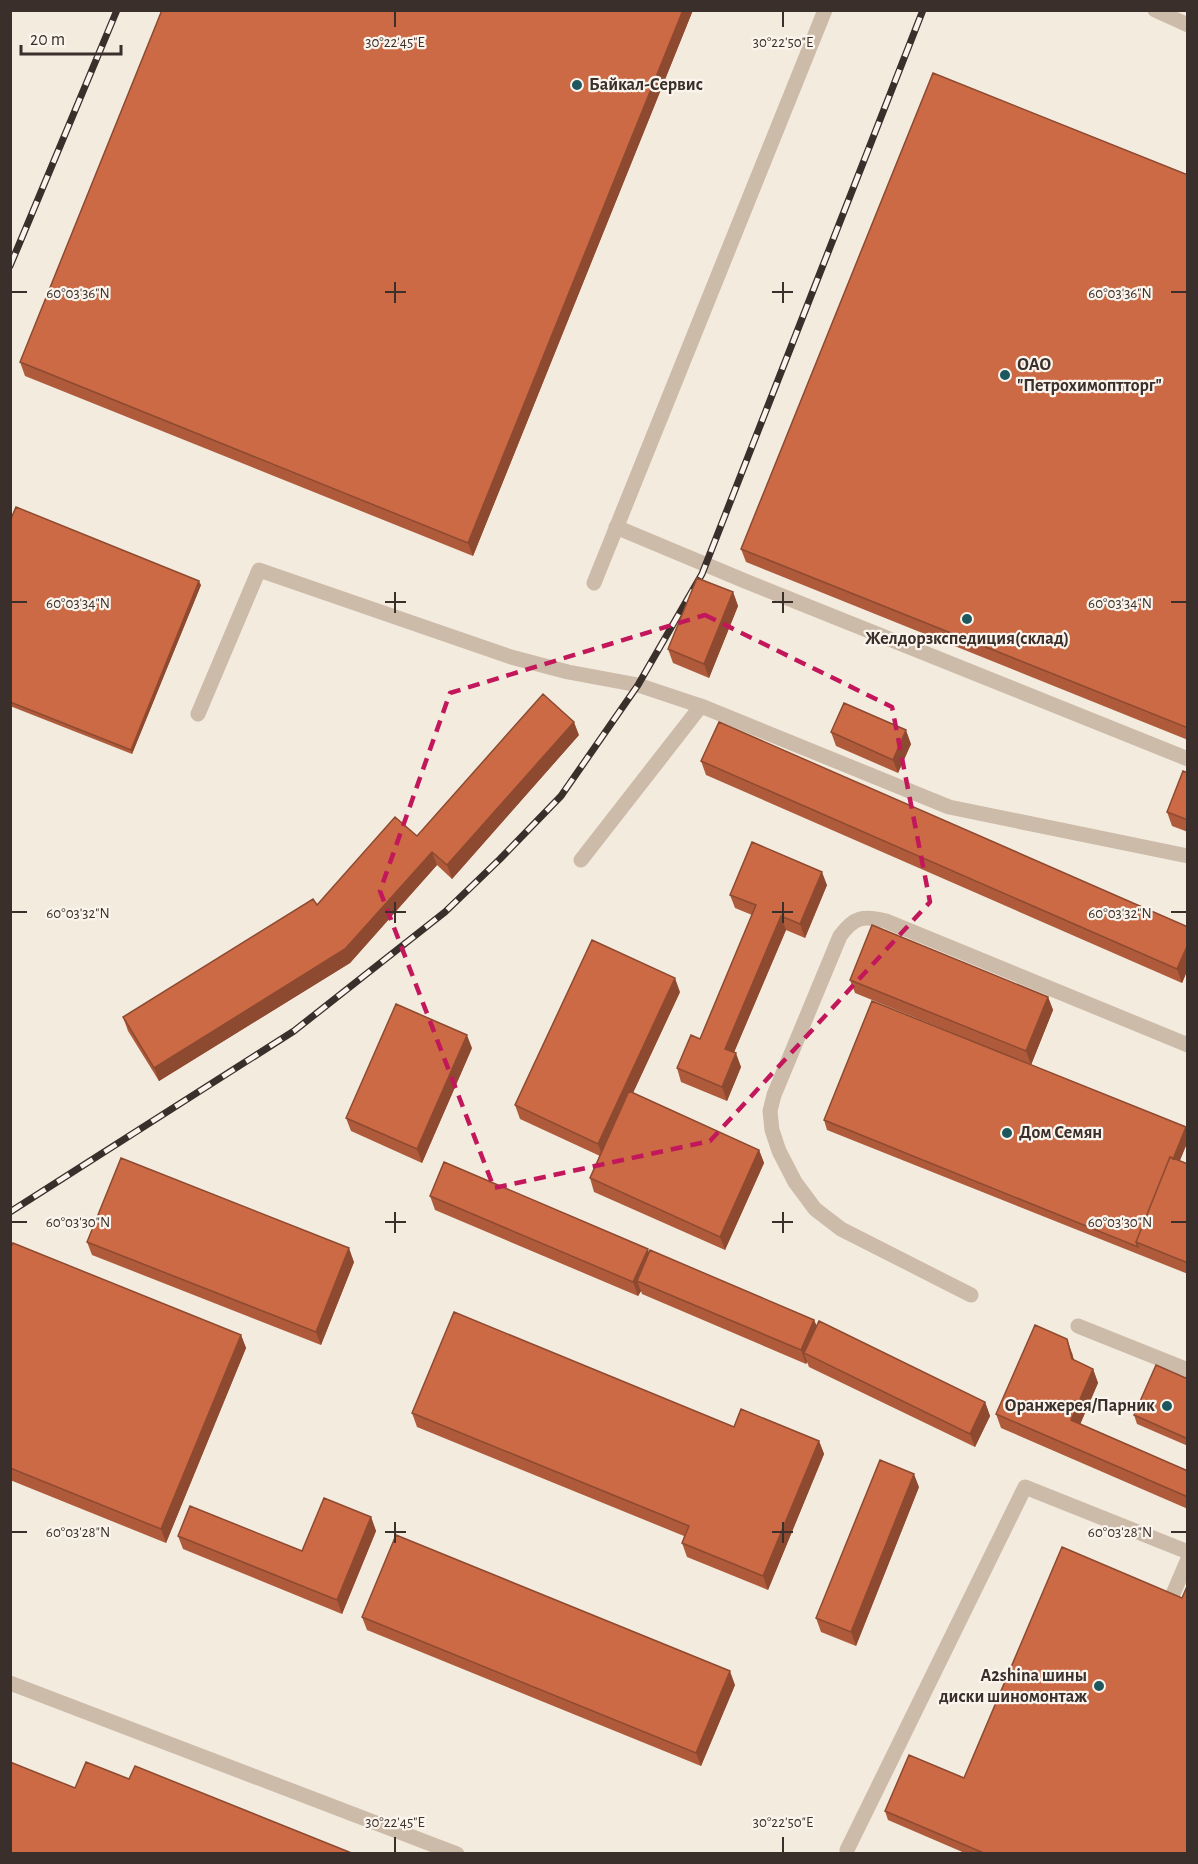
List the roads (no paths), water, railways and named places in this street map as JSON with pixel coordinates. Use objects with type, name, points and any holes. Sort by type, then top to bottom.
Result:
[{"type":"lane","points":[[594,583],[825,10]]},
{"type":"lane","points":[[1155,10],[1188,25]]},
{"type":"lane","points":[[616,527],[1188,759]]},
{"type":"lane","points":[[198,714],[259,570],[511,657],[568,672],[638,685],[701,706],[949,807],[1188,856]]},
{"type":"lane","points":[[581,860],[701,706]]},
{"type":"lane","points":[[971,1296],[841,1229],[814,1209],[795,1182],[778,1151],[770,1111],[774,1095],[840,936],[850,923],[860,918],[873,917],[886,921],[1188,1045]]},
{"type":"lane","points":[[1078,1326],[1188,1370]]},
{"type":"lane","points":[[847,1854],[1025,1487],[1188,1552]]},
{"type":"lane","points":[[1170,1601],[1188,1559]]},
{"type":"lane","points":[[10,1683],[457,1854]]},
{"type":"railway","points":[[10,266],[117,10]]},
{"type":"railway","points":[[10,1212],[294,1031],[445,912],[561,796],[638,685],[702,574],[923,10]]},
{"type":"place","name":"Байкал-Сервис","points":[[577,85]]},
{"type":"place","name":"ОАО \"Петрохимоптторг\"","points":[[1005,375]]},
{"type":"place","name":"Желдорзкспедиция(склад)","points":[[967,619]]},
{"type":"place","name":"Дом Семян","points":[[1007,1133]]},
{"type":"place","name":"Оранжерея/Парник","points":[[1167,1406]]},
{"type":"place","name":"A2shina шины диски шиномонтаж","points":[[1099,1686]]}]
